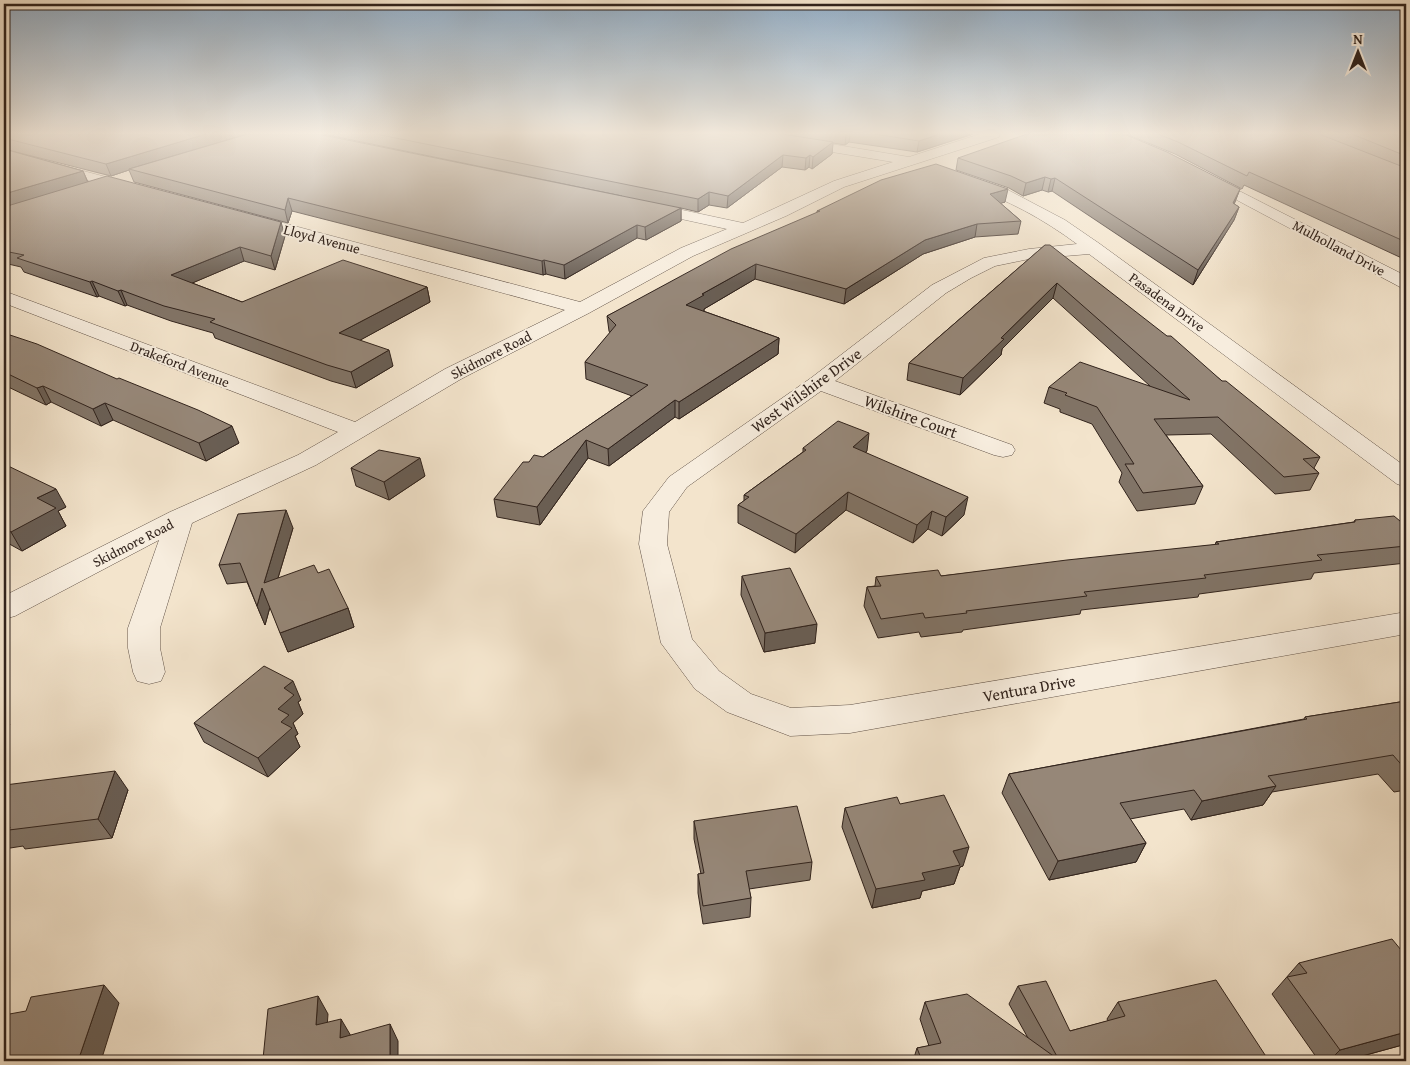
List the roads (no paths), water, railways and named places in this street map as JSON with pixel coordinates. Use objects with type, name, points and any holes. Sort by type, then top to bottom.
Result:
[{"type":"street","points":[[84,192],[111,184]]},
{"type":"street","points":[[116,184],[150,193]]},
{"type":"street","name":"Skidmore Road","points":[[4,609],[180,518],[307,460],[453,374],[582,309],[687,252],[840,184]]},
{"type":"street","name":"Pasadena Drive","points":[[974,184],[1003,194],[1060,223],[1406,479]]},
{"type":"street","name":"Mulholland Drive","points":[[1216,184],[1406,283]]},
{"type":"street","points":[[631,204],[744,228]]},
{"type":"street","name":"Lloyd Avenue","points":[[233,215],[582,309]]},
{"type":"street","name":"West Wilshire Drive","points":[[677,643],[653,544],[656,511],[678,482],[819,383],[940,289],[965,274],[990,262],[1029,254],[1094,248]]},
{"type":"street","name":"Drakeford Avenue","points":[[4,297],[357,431]]},
{"type":"street","name":"Wilshire Court","points":[[819,383],[1003,450]]},
{"type":"street","points":[[149,672],[144,648],[144,628],[180,518]]},
{"type":"street","name":"Ventura Drive","points":[[677,643],[708,680],[740,703],[790,722],[850,719],[1406,623]]}]
